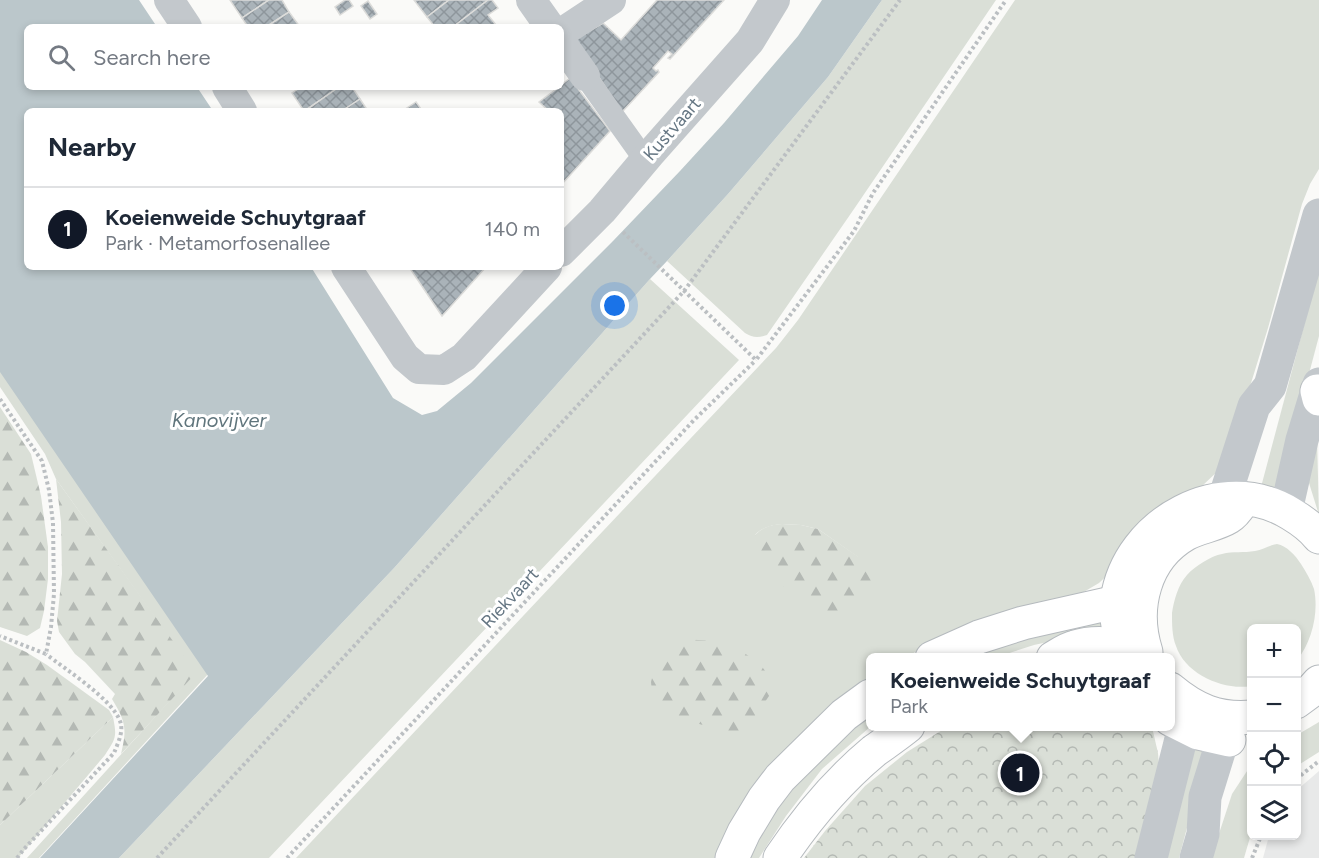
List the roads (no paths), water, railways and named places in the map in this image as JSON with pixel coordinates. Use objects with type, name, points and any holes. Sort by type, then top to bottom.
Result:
[{"type":"main road","points":[[1136,653],[1142,639],[1139,621],[1140,607],[1150,573],[1159,557],[1188,533],[1230,517],[1237,509],[1234,499]]},
{"type":"main road","points":[[1136,653],[1117,622],[1116,602],[1121,581],[1126,567],[1137,550],[1153,532],[1182,511],[1201,503],[1234,499],[1256,500],[1286,511],[1302,521],[1319,537]]},
{"type":"main road","points":[[942,653],[1023,623],[1116,602]]},
{"type":"main road","points":[[1061,653],[1073,647],[1092,643],[1136,653]]},
{"type":"main road","points":[[1301,698],[1319,682]]},
{"type":"main road","points":[[1175,693],[1204,711],[1224,717],[1243,731]]},
{"type":"main road","points":[[732,858],[754,815],[780,778],[844,715],[866,699]]},
{"type":"main road","points":[[1301,721],[1319,709]]},
{"type":"main road","points":[[1177,723],[1198,733],[1243,731]]},
{"type":"main road","points":[[780,858],[821,803],[840,783],[873,752],[901,731]]},
{"type":"street","points":[[169,0],[185,24]]},
{"type":"street","points":[[531,0],[548,24]]},
{"type":"street","points":[[564,31],[611,0]]},
{"type":"street","name":"Kustvaart","points":[[564,249],[602,211],[750,41],[775,0]]},
{"type":"street","points":[[564,46],[645,160]]},
{"type":"street","points":[[228,90],[240,108]]},
{"type":"street","points":[[1234,499],[1254,406],[1270,386],[1319,215]]},
{"type":"street","points":[[348,270],[405,357],[419,369],[444,370],[464,357],[544,270]]},
{"type":"street","points":[[1286,511],[1302,440],[1318,391]]},
{"type":"street","points":[[1151,858],[1177,723]]},
{"type":"street","points":[[1199,846],[1223,804],[1241,750],[1243,731]]},
{"type":"water","name":"Kanovijver","points":[[0,0],[139,0],[155,24],[24,24],[24,90],[199,90],[211,108],[24,108],[24,270],[313,270],[393,398],[422,415],[437,411],[471,383],[613,241],[724,123],[798,36],[822,0],[882,0],[828,77],[728,194],[395,567],[119,858],[40,858],[208,676],[0,372]]},
{"type":"place","name":"Koeienweide Schuytgraaf","points":[[1020,773]]}]
